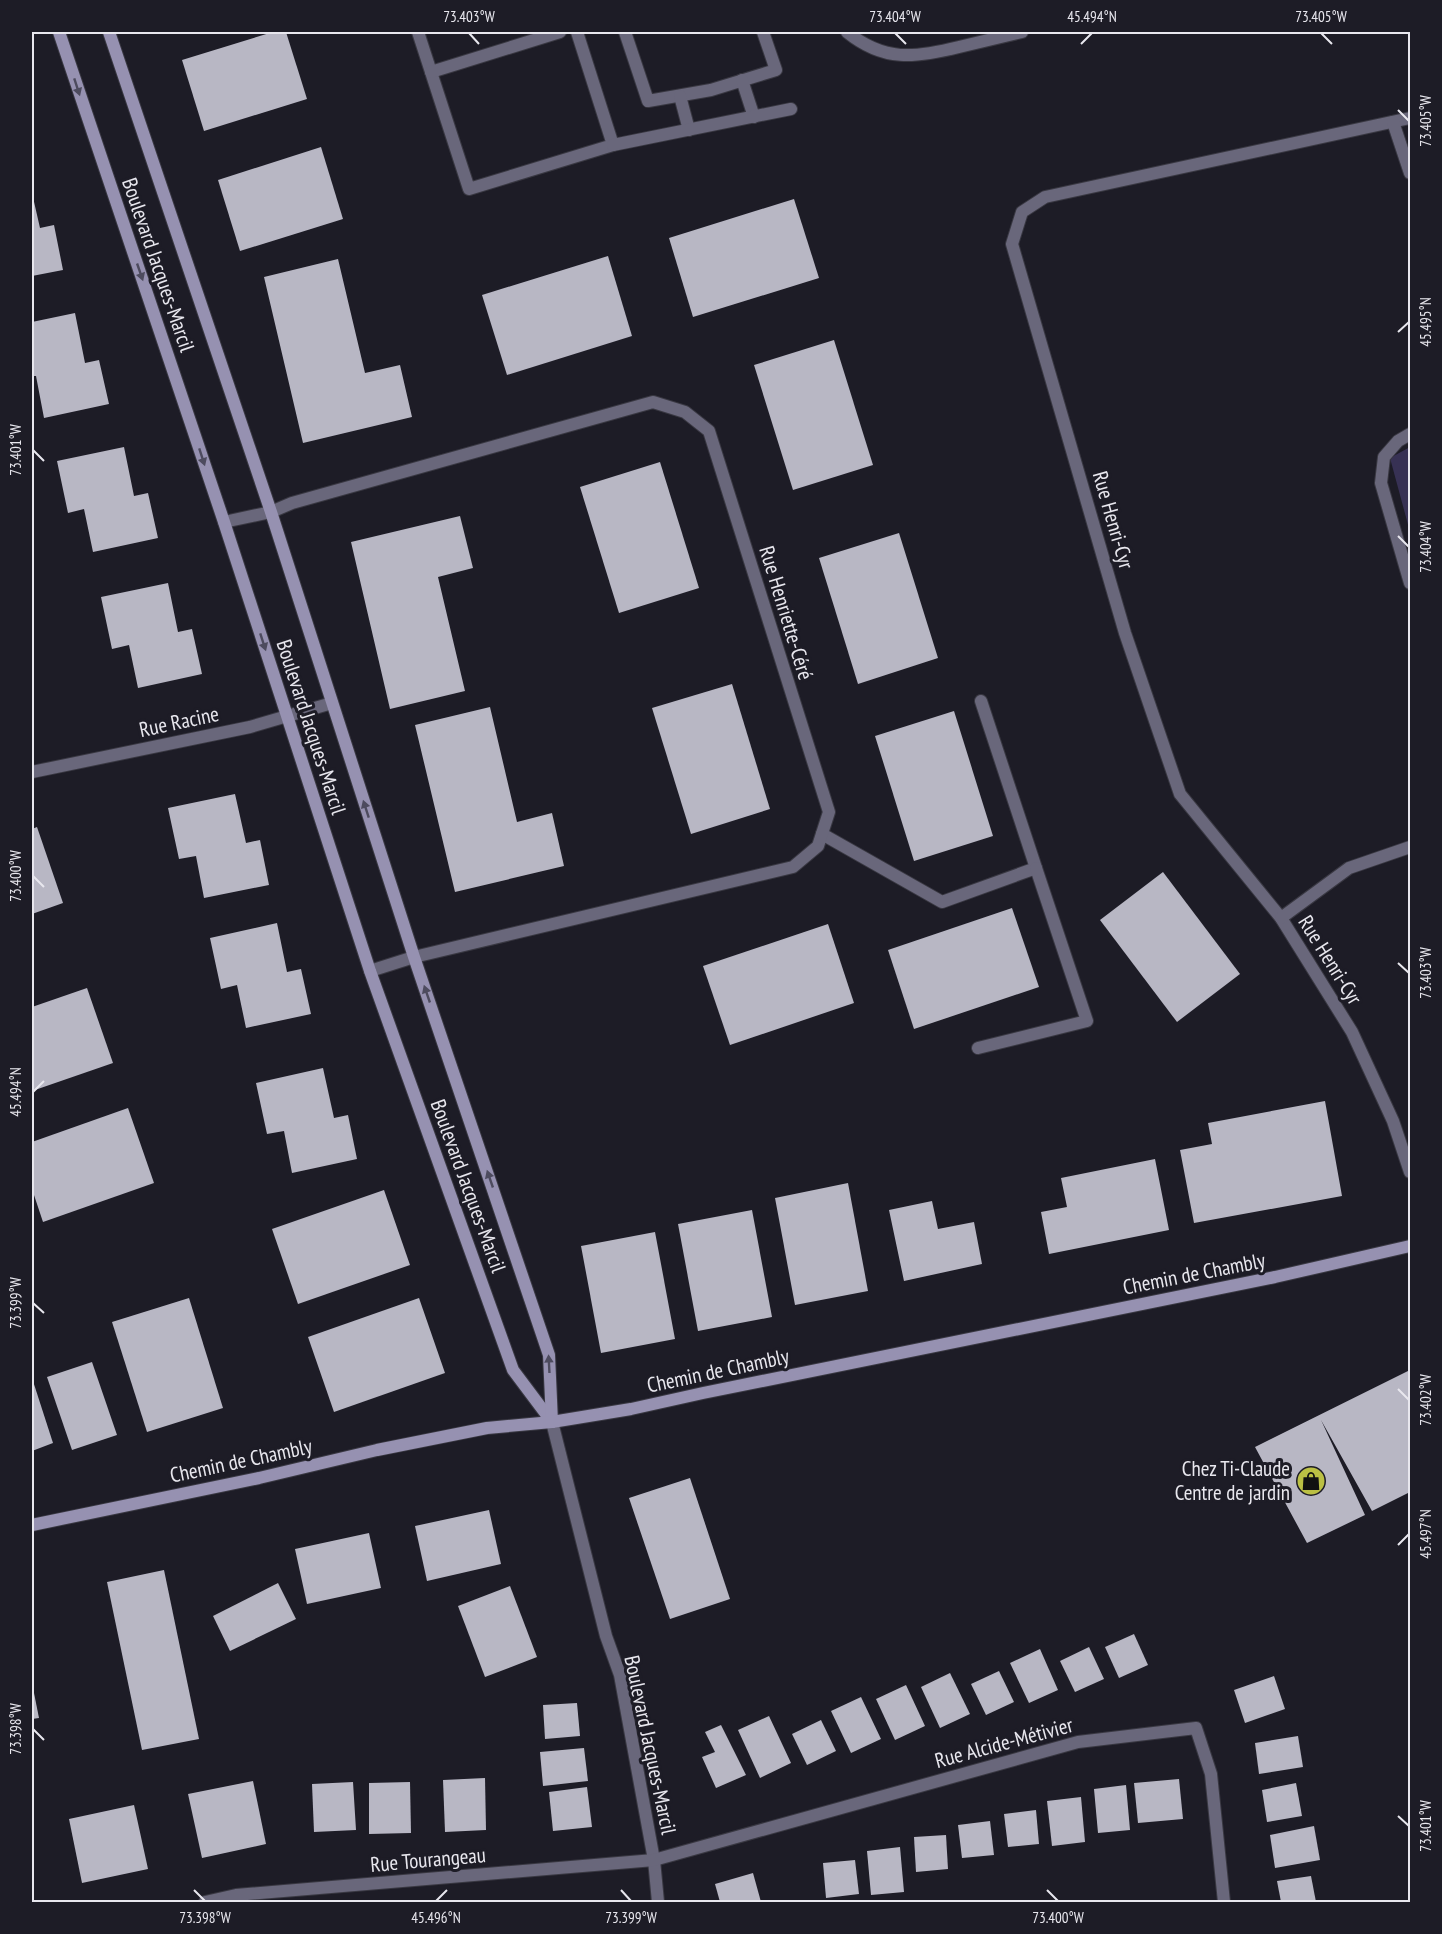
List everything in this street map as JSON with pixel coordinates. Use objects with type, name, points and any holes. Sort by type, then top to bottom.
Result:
[{"type":"street","name":"Boulevard Jacques-Marcil","points":[[59,32],[224,522],[370,971],[513,1370],[552,1422]]},
{"type":"street","name":"Boulevard Jacques-Marcil","points":[[109,32],[271,512],[414,957],[549,1355],[552,1422],[606,1636],[620,1675],[654,1860],[658,1902]]},
{"type":"street","points":[[418,32],[469,189],[613,145],[791,110]]},
{"type":"street","points":[[431,72],[560,32]]},
{"type":"street","points":[[577,32],[613,145]]},
{"type":"street","points":[[625,32],[648,102],[711,90],[776,70],[762,32]]},
{"type":"street","points":[[846,32],[875,50],[908,56],[949,49],[989,35],[1022,32]]},
{"type":"street","points":[[742,80],[754,117]]},
{"type":"street","points":[[680,96],[689,130]]},
{"type":"street","name":"Rue Henri-Cyr","points":[[1410,118],[1044,197],[1022,212],[1012,244],[1125,633],[1180,794],[1281,918],[1353,1032],[1393,1121],[1410,1172]]},
{"type":"street","points":[[1393,122],[1410,173]]},
{"type":"street","name":"Rue Henriette-Céré","points":[[224,522],[271,512],[292,503],[653,402],[686,412],[709,430],[829,812],[818,846],[793,867],[414,957],[370,971]]},
{"type":"street","points":[[1410,434],[1398,441],[1384,457],[1381,483],[1410,584]]},
{"type":"street","points":[[978,1048],[1087,1021],[981,701]]},
{"type":"street","name":"Rue Racine","points":[[32,772],[250,727],[332,703]]},
{"type":"street","points":[[822,834],[942,902],[1036,868]]},
{"type":"street","points":[[1281,918],[1349,868],[1410,847]]},
{"type":"street","name":"Chemin de Chambly","points":[[32,1525],[465,1432],[552,1422],[631,1409],[758,1381],[1263,1280],[1410,1245]]},
{"type":"street","name":"Rue Alcide-Métivier","points":[[654,1860],[1078,1742],[1196,1728],[1211,1774],[1224,1902]]},
{"type":"street","name":"Rue Tourangeau","points":[[205,1902],[236,1895],[654,1860]]},
{"type":"shaded area","points":[[1410,447],[1410,532],[1390,458]]},
{"type":"building","points":[[273,32],[286,32],[307,99],[204,131],[182,60]]},
{"type":"building","points":[[321,147],[343,219],[240,251],[218,180]]},
{"type":"building","points":[[32,193],[40,228],[54,225],[63,270],[32,276]]},
{"type":"building","points":[[794,199],[819,278],[693,317],[669,238]]},
{"type":"building","points":[[608,256],[632,336],[507,375],[482,295]]},
{"type":"building","points":[[338,259],[365,373],[400,365],[412,417],[303,443],[264,277]]},
{"type":"building","points":[[75,313],[85,363],[99,360],[109,404],[44,418],[36,376],[32,376],[32,322]]},
{"type":"building","points":[[834,340],[873,465],[793,490],[754,365]]},
{"type":"building","points":[[124,447],[134,496],[148,493],[158,538],[93,552],[84,509],[68,513],[57,461]]},
{"type":"building","points":[[660,462],[699,588],[619,613],[580,487]]},
{"type":"building","points":[[460,516],[473,568],[438,577],[465,691],[390,709],[351,542]]},
{"type":"building","points":[[899,533],[938,658],[858,684],[819,558]]},
{"type":"building","points":[[168,583],[178,632],[192,629],[202,674],[138,688],[129,645],[112,649],[101,597]]},
{"type":"building","points":[[732,684],[770,809],[691,834],[652,708]]},
{"type":"building","points":[[490,707],[517,822],[552,813],[564,866],[455,892],[415,725]]},
{"type":"building","points":[[954,711],[993,836],[914,861],[875,736]]},
{"type":"building","points":[[235,794],[246,843],[260,840],[269,885],[204,898],[196,856],[179,859],[168,808]]},
{"type":"building","points":[[37,827],[63,903],[32,914],[32,829]]},
{"type":"building","points":[[1163,872],[1240,974],[1177,1022],[1100,920]]},
{"type":"building","points":[[1012,908],[1039,987],[914,1029],[888,950]]},
{"type":"building","points":[[277,923],[287,972],[301,969],[311,1014],[246,1028],[237,985],[221,989],[210,938]]},
{"type":"building","points":[[828,924],[854,1003],[730,1045],[703,966]]},
{"type":"building","points":[[87,988],[113,1063],[32,1091],[32,1007]]},
{"type":"building","points":[[323,1068],[334,1118],[348,1115],[357,1159],[292,1173],[284,1131],[267,1134],[256,1083]]},
{"type":"building","points":[[1325,1101],[1342,1196],[1194,1223],[1180,1150],[1212,1144],[1208,1123]]},
{"type":"building","points":[[128,1108],[154,1183],[43,1222],[32,1189],[32,1142]]},
{"type":"building","points":[[1155,1159],[1169,1230],[1049,1254],[1041,1212],[1067,1207],[1061,1178]]},
{"type":"building","points":[[848,1183],[868,1291],[795,1305],[775,1198]]},
{"type":"building","points":[[384,1190],[410,1265],[298,1304],[272,1229]]},
{"type":"building","points":[[932,1201],[938,1229],[974,1222],[982,1264],[904,1281],[889,1210]]},
{"type":"building","points":[[752,1210],[772,1317],[698,1331],[678,1224]]},
{"type":"building","points":[[655,1232],[675,1339],[601,1353],[581,1246]]},
{"type":"building","points":[[189,1298],[223,1408],[147,1432],[112,1322]]},
{"type":"building","points":[[419,1298],[445,1373],[334,1412],[308,1337]]},
{"type":"building","points":[[92,1362],[117,1435],[72,1450],[47,1377]]},
{"type":"building","points":[[1410,1370],[1410,1492],[1372,1511],[1321,1420],[1365,1515],[1307,1543],[1255,1447]]},
{"type":"building","points":[[32,1378],[53,1443],[32,1451]]},
{"type":"building","points":[[690,1478],[730,1599],[670,1619],[629,1498]]},
{"type":"building","points":[[489,1510],[501,1564],[427,1581],[415,1526]]},
{"type":"building","points":[[369,1533],[381,1588],[307,1604],[295,1549]]},
{"type":"building","points":[[164,1570],[199,1739],[142,1750],[107,1582]]},
{"type":"building","points":[[278,1583],[296,1619],[230,1651],[213,1616]]},
{"type":"building","points":[[510,1586],[537,1657],[485,1677],[458,1606]]},
{"type":"building","points":[[1134,1634],[1148,1665],[1119,1678],[1105,1647]]},
{"type":"building","points":[[1089,1647],[1104,1679],[1075,1692],[1060,1661]]},
{"type":"building","points":[[1040,1649],[1058,1690],[1029,1703],[1010,1663]]},
{"type":"building","points":[[999,1671],[1014,1702],[986,1715],[971,1684]]},
{"type":"building","points":[[950,1673],[970,1714],[940,1728],[921,1687]]},
{"type":"building","points":[[1274,1676],[1285,1709],[1245,1723],[1234,1690]]},
{"type":"building","points":[[32,1683],[39,1718],[32,1719]]},
{"type":"building","points":[[906,1685],[925,1726],[895,1740],[876,1699]]},
{"type":"building","points":[[861,1697],[881,1739],[851,1753],[831,1711]]},
{"type":"building","points":[[577,1703],[580,1736],[545,1739],[543,1705]]},
{"type":"building","points":[[769,1716],[791,1763],[760,1778],[738,1730]]},
{"type":"building","points":[[821,1720],[836,1751],[807,1765],[792,1734]]},
{"type":"building","points":[[721,1725],[746,1775],[716,1788],[702,1757],[715,1752],[705,1732]]},
{"type":"building","points":[[1298,1736],[1303,1767],[1259,1774],[1255,1743]]},
{"type":"building","points":[[584,1748],[588,1781],[543,1786],[540,1752]]},
{"type":"building","points":[[485,1778],[486,1830],[445,1832],[443,1780]]},
{"type":"building","points":[[1179,1779],[1183,1819],[1138,1823],[1134,1783]]},
{"type":"building","points":[[253,1781],[266,1844],[202,1858],[188,1794]]},
{"type":"building","points":[[353,1782],[356,1830],[314,1832],[312,1784]]},
{"type":"building","points":[[410,1782],[411,1833],[369,1834],[369,1783]]},
{"type":"building","points":[[1296,1783],[1302,1816],[1267,1822],[1262,1790]]},
{"type":"building","points":[[1126,1785],[1130,1830],[1098,1833],[1094,1789]]},
{"type":"building","points":[[587,1787],[592,1827],[553,1831],[549,1792]]},
{"type":"building","points":[[1081,1797],[1085,1842],[1052,1846],[1047,1801]]},
{"type":"building","points":[[134,1805],[148,1869],[82,1883],[69,1819]]},
{"type":"building","points":[[1036,1810],[1039,1844],[1008,1847],[1004,1814]]},
{"type":"building","points":[[990,1821],[994,1855],[962,1858],[958,1825]]},
{"type":"building","points":[[1314,1826],[1320,1860],[1275,1868],[1270,1835]]},
{"type":"building","points":[[946,1835],[948,1869],[916,1872],[914,1837]]},
{"type":"building","points":[[900,1847],[904,1892],[871,1895],[867,1851]]},
{"type":"building","points":[[855,1860],[859,1894],[826,1898],[823,1863]]},
{"type":"building","points":[[753,1873],[761,1902],[720,1902],[715,1884]]},
{"type":"building","points":[[1311,1876],[1316,1902],[1281,1902],[1277,1881]]},
{"type":"place","name":"Chez Ti-Claude Centre de jardin","points":[[1311,1481]]}]
